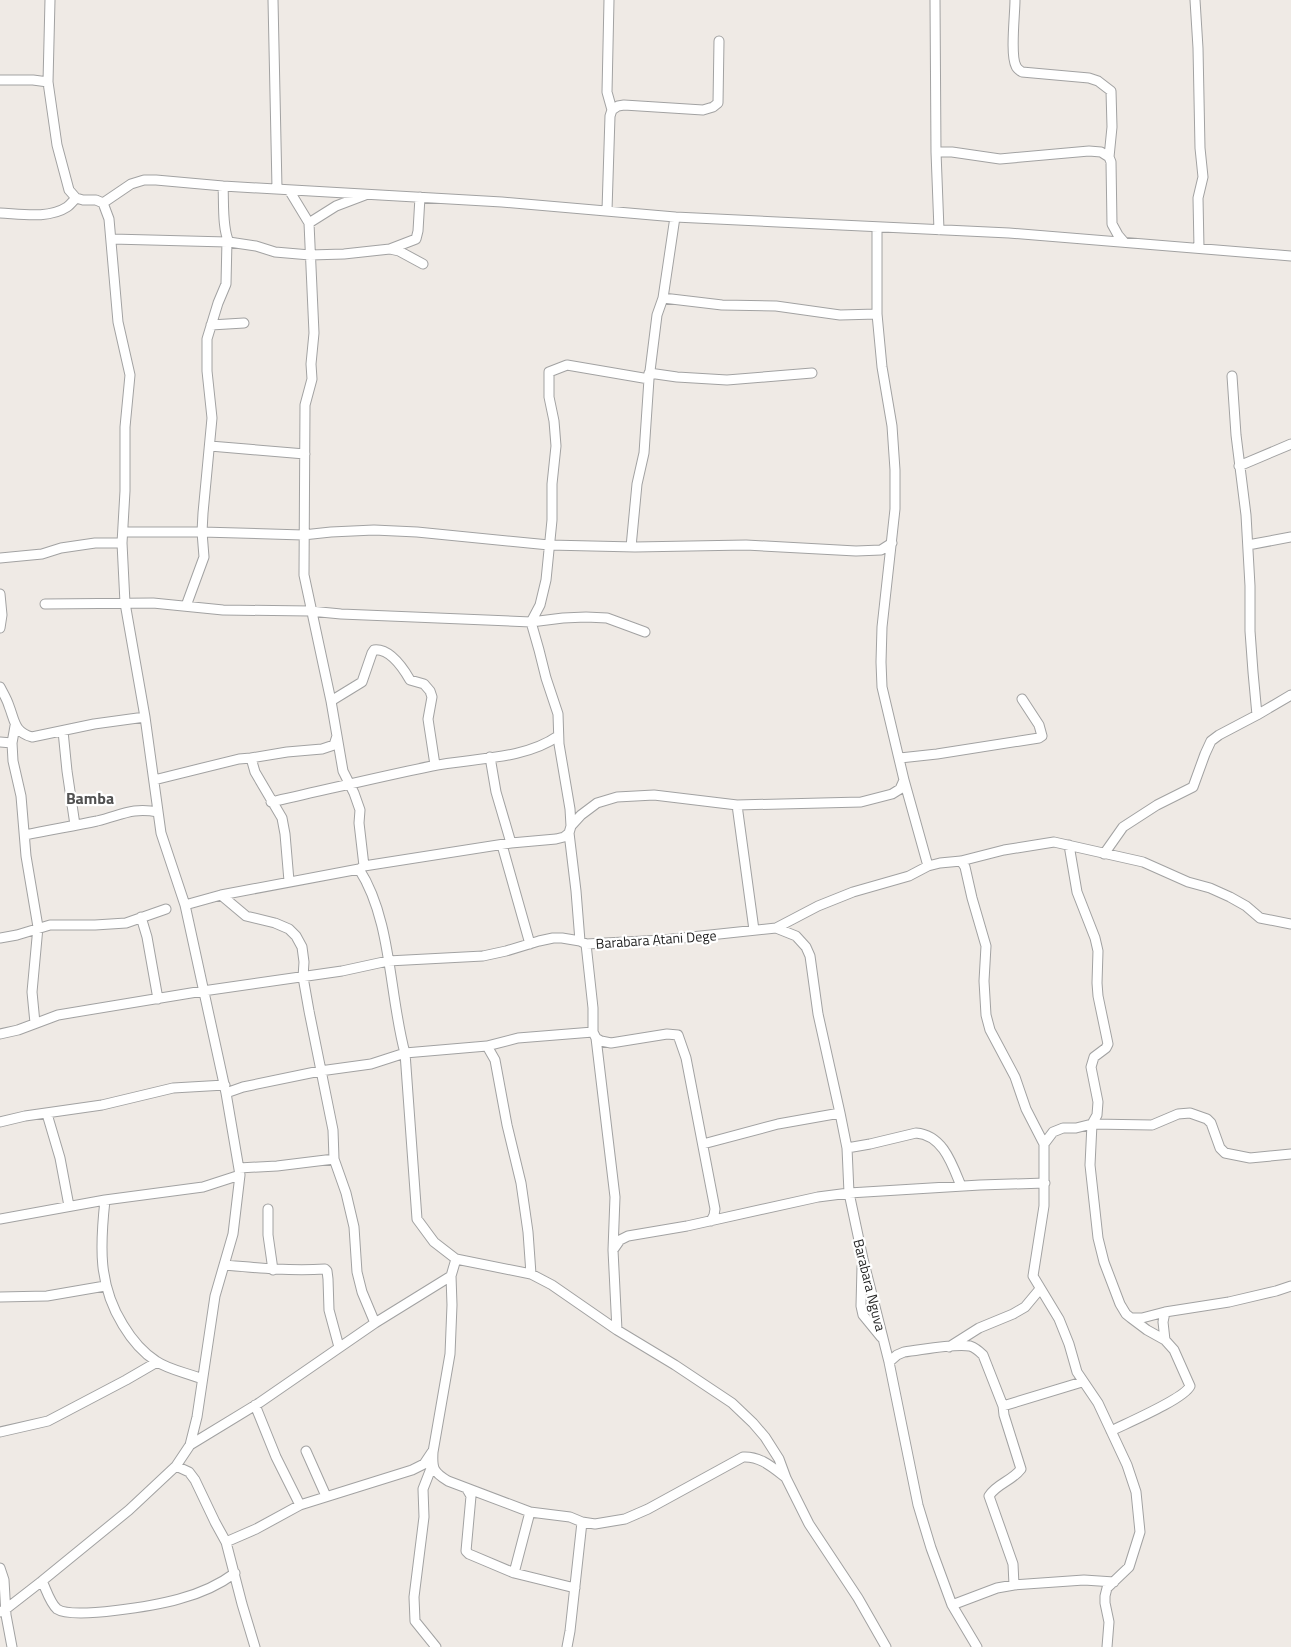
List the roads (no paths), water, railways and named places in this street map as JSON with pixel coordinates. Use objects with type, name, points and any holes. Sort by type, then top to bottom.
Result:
[{"type":"street","points":[[3,1610],[42,1582],[129,1510],[176,1466],[190,1445],[197,1417],[215,1296],[233,1234],[239,1172],[225,1089],[185,905],[162,833],[145,717],[124,603],[122,543],[125,491],[125,427],[130,375],[118,322],[109,219],[103,203],[96,200],[76,198],[69,190],[57,145],[48,82],[50,0]]},
{"type":"street","points":[[273,0],[277,188]]},
{"type":"street","points":[[607,210],[609,135],[612,110],[607,92],[609,0]]},
{"type":"street","points":[[936,0],[936,152],[939,230]]},
{"type":"street","points":[[1015,0],[1014,60],[1016,68],[1022,72],[1089,78],[1098,81],[1111,91],[1112,127],[1109,156],[1112,170],[1112,224],[1124,242]]},
{"type":"street","points":[[1194,0],[1198,48],[1202,177],[1198,198],[1199,248]]},
{"type":"street","points":[[612,110],[624,105],[703,110],[713,107],[718,103],[719,42]]},
{"type":"street","points":[[0,80],[26,79],[48,82]]},
{"type":"street","points":[[936,152],[952,152],[1000,160],[1089,151],[1101,152],[1109,156]]},
{"type":"street","points":[[103,203],[131,184],[144,180],[156,180],[222,186],[607,210],[676,218],[1009,233],[1291,256]]},
{"type":"street","points":[[186,606],[204,557],[202,532],[212,418],[207,339],[226,284],[227,241],[222,186]]},
{"type":"street","points":[[289,190],[309,223],[314,332],[311,364],[312,380],[305,405],[304,575],[310,611],[331,701],[343,771],[350,783],[360,810],[362,868],[376,904],[388,961],[398,1029],[405,1053],[417,1219],[434,1242],[456,1259],[531,1274],[552,1285],[617,1330],[676,1365],[732,1403],[753,1422],[779,1459],[786,1478],[809,1524],[858,1598],[886,1647]]},
{"type":"street","points":[[309,223],[336,206],[368,194]]},
{"type":"street","points":[[112,239],[227,241],[233,244],[256,246],[276,252],[310,255],[344,254],[390,249],[416,239],[420,197]]},
{"type":"street","points":[[0,213],[52,213],[67,207],[76,198]]},
{"type":"street","points":[[631,547],[637,484],[644,453],[649,376],[657,315],[663,298],[676,218]]},
{"type":"street","points":[[877,227],[877,314],[882,367],[892,426],[895,500],[882,627],[882,687],[904,780],[928,866]]},
{"type":"street","points":[[1103,241],[1114,228]]},
{"type":"street","points":[[390,249],[399,251],[423,264]]},
{"type":"street","points":[[663,298],[722,305],[776,306],[840,315],[877,314]]},
{"type":"street","points":[[211,325],[244,323]]},
{"type":"street","points":[[617,1330],[613,1250],[615,1197],[594,1035],[594,1008],[576,892],[570,830],[570,809],[558,736],[558,714],[531,622],[540,606],[546,580],[552,520],[552,484],[556,446],[554,421],[549,397],[549,372],[567,365],[649,376],[727,380],[812,373]]},
{"type":"street","points":[[1232,376],[1239,466],[1246,515],[1252,664],[1257,715]]},
{"type":"street","points":[[1239,466],[1291,444]]},
{"type":"street","points":[[210,446],[305,454]]},
{"type":"street","points":[[123,532],[303,535],[374,530],[436,533],[549,544],[631,547],[746,546],[856,551],[881,550],[891,553]]},
{"type":"street","points":[[1248,545],[1291,538]]},
{"type":"street","points":[[0,558],[42,554],[61,548],[95,543],[122,543]]},
{"type":"street","points":[[881,550],[892,543]]},
{"type":"street","points":[[0,594],[2,615],[0,628]]},
{"type":"street","points":[[46,604],[124,603],[223,610],[310,611],[350,615],[531,622],[571,618],[607,618],[645,632]]},
{"type":"street","points":[[331,701],[362,682],[374,650],[383,651],[403,669],[410,680],[424,684],[430,691],[432,697],[428,718],[434,765]]},
{"type":"street","points":[[0,687],[9,704],[15,726],[12,743],[13,761],[21,796],[26,856],[38,927],[32,992],[36,1023]]},
{"type":"street","points":[[1104,854],[1123,827],[1193,787],[1211,741],[1219,734],[1291,695]]},
{"type":"street","points":[[900,758],[1039,738],[1042,736],[1039,724],[1022,699]]},
{"type":"street","points":[[15,726],[25,735],[32,737],[94,724],[145,717]]},
{"type":"street","points":[[64,731],[67,771],[75,825]]},
{"type":"street","points":[[154,780],[239,760],[287,752],[322,749],[334,745],[337,734]]},
{"type":"street","points":[[271,802],[434,765],[490,758],[525,750],[552,741],[558,736]]},
{"type":"street","points":[[0,742],[12,743]]},
{"type":"street","points":[[251,758],[254,772],[282,818],[289,881]]},
{"type":"street","points":[[490,758],[530,944]]},
{"type":"street","points":[[185,905],[221,895],[289,881],[507,844],[564,837],[581,815],[597,803],[617,797],[654,795],[737,805],[861,802],[892,794],[900,788],[904,780]]},
{"type":"street","points":[[737,805],[754,930]]},
{"type":"street","points":[[25,835],[98,820],[134,810],[158,812]]},
{"type":"street","points":[[776,928],[835,899],[909,876],[928,866],[961,861],[1032,844],[1054,842],[1143,862],[1188,882],[1230,896],[1260,918],[1291,924]]},
{"type":"street","points":[[1069,845],[1077,892],[1095,938],[1098,951],[1098,996],[1108,1044],[1106,1048],[1094,1057],[1091,1067],[1098,1102],[1097,1115],[1092,1124],[1090,1165],[1098,1238],[1104,1262],[1120,1304],[1126,1314],[1146,1330],[1165,1340],[1174,1350],[1190,1386],[1172,1401],[1111,1431]]},
{"type":"street","points":[[961,861],[965,867],[986,946],[984,981],[986,1015],[990,1030],[1015,1077],[1026,1109],[1044,1144],[1044,1206],[1033,1276],[1059,1319],[1077,1372],[1098,1403],[1127,1465],[1136,1492],[1140,1532],[1129,1567],[1107,1588],[1105,1596],[1109,1622],[1107,1647]]},
{"type":"street","points":[[221,895],[246,916],[275,923],[289,929],[296,936],[302,947],[303,977],[320,1070],[334,1130],[334,1159],[346,1192],[354,1227],[357,1272],[362,1292],[375,1323]]},
{"type":"street","points":[[0,938],[50,925],[126,923],[166,909]]},
{"type":"street","points":[[141,917],[147,936],[158,999]]},
{"type":"street","name":"Barabara Atani Dege","points":[[0,1034],[18,1030],[58,1015],[203,991],[342,971],[388,961],[483,956],[506,952],[553,938],[583,942],[664,940],[776,928]]},
{"type":"street","name":"Barabara Nguva","points":[[776,928],[796,936],[806,947],[810,956],[818,1014],[847,1148],[849,1193],[863,1259],[890,1362],[918,1505],[931,1548],[952,1604],[978,1647]]},
{"type":"street","points":[[0,1122],[25,1116],[102,1105],[173,1088],[225,1089],[243,1087],[320,1070],[371,1064],[405,1053],[488,1046],[518,1038],[594,1035],[601,1042],[611,1043],[667,1034],[678,1035],[686,1058],[715,1209],[711,1221]]},
{"type":"street","points":[[488,1046],[495,1060],[507,1125],[521,1183],[528,1232],[531,1274]]},
{"type":"street","points":[[703,1144],[778,1124],[840,1113]]},
{"type":"street","points":[[1044,1144],[1053,1132],[1063,1128],[1076,1128],[1092,1124],[1152,1125],[1178,1114],[1190,1113],[1207,1119],[1211,1123],[1220,1148],[1225,1153],[1250,1158],[1291,1154]]},
{"type":"street","points":[[47,1114],[60,1158],[69,1206]]},
{"type":"street","points":[[847,1148],[916,1133],[923,1134],[932,1138],[949,1156],[961,1186]]},
{"type":"street","points":[[0,1219],[105,1200],[203,1187],[239,1172],[334,1159]]},
{"type":"street","points":[[613,1250],[620,1240],[628,1236],[711,1221],[818,1197],[849,1193],[961,1186],[1045,1183]]},
{"type":"street","points":[[105,1200],[102,1258],[105,1286],[114,1311],[134,1343],[157,1362],[202,1379]]},
{"type":"street","points":[[268,1209],[268,1235],[273,1270]]},
{"type":"street","points":[[715,1209],[723,1218]]},
{"type":"street","points":[[436,1647],[415,1621],[414,1596],[424,1517],[423,1489],[431,1471],[432,1452],[450,1354],[451,1276],[456,1259]]},
{"type":"street","points":[[863,1259],[862,1315],[884,1340]]},
{"type":"street","points":[[224,1265],[273,1270],[324,1269],[327,1271],[329,1310],[339,1347]]},
{"type":"street","points":[[190,1445],[255,1405],[375,1323],[451,1276]]},
{"type":"street","points":[[0,1297],[47,1296],[105,1286]]},
{"type":"street","points":[[1131,1318],[1142,1318],[1165,1312],[1229,1302],[1291,1286]]},
{"type":"street","points":[[949,1347],[979,1328],[1014,1314],[1025,1306],[1040,1289]]},
{"type":"street","points":[[1165,1312],[1163,1322],[1165,1340]]},
{"type":"street","points":[[890,1362],[904,1352],[949,1347],[969,1346],[978,1350],[983,1355],[1003,1406],[1021,1469],[1008,1482],[993,1490],[989,1496],[1014,1564],[1014,1585]]},
{"type":"street","points":[[0,1432],[48,1421],[157,1362]]},
{"type":"street","points":[[1003,1406],[1082,1382]]},
{"type":"street","points":[[255,1405],[276,1457],[300,1505]]},
{"type":"street","points":[[306,1451],[326,1496]]},
{"type":"street","points":[[226,1542],[256,1529],[300,1505],[412,1470],[424,1464],[432,1452]]},
{"type":"street","points":[[412,1470],[431,1471],[467,1489],[530,1512],[570,1517],[582,1522],[595,1524],[625,1519],[743,1457],[753,1456],[786,1478]]},
{"type":"street","points":[[176,1466],[189,1472],[195,1480],[226,1542],[255,1647]]},
{"type":"street","points":[[467,1489],[471,1496],[466,1550],[468,1554],[514,1573],[575,1588]]},
{"type":"street","points":[[514,1573],[530,1512]]},
{"type":"street","points":[[567,1647],[582,1522]]},
{"type":"street","points":[[0,1568],[4,1580],[3,1610],[6,1615],[12,1647]]},
{"type":"street","points":[[42,1582],[56,1608],[63,1612],[96,1612],[154,1605],[180,1599],[223,1582],[235,1573]]},
{"type":"street","points":[[952,1604],[997,1588],[1014,1585],[1084,1580],[1114,1582]]},
{"type":"district","name":"Bamba","points":[[90,798]]}]
